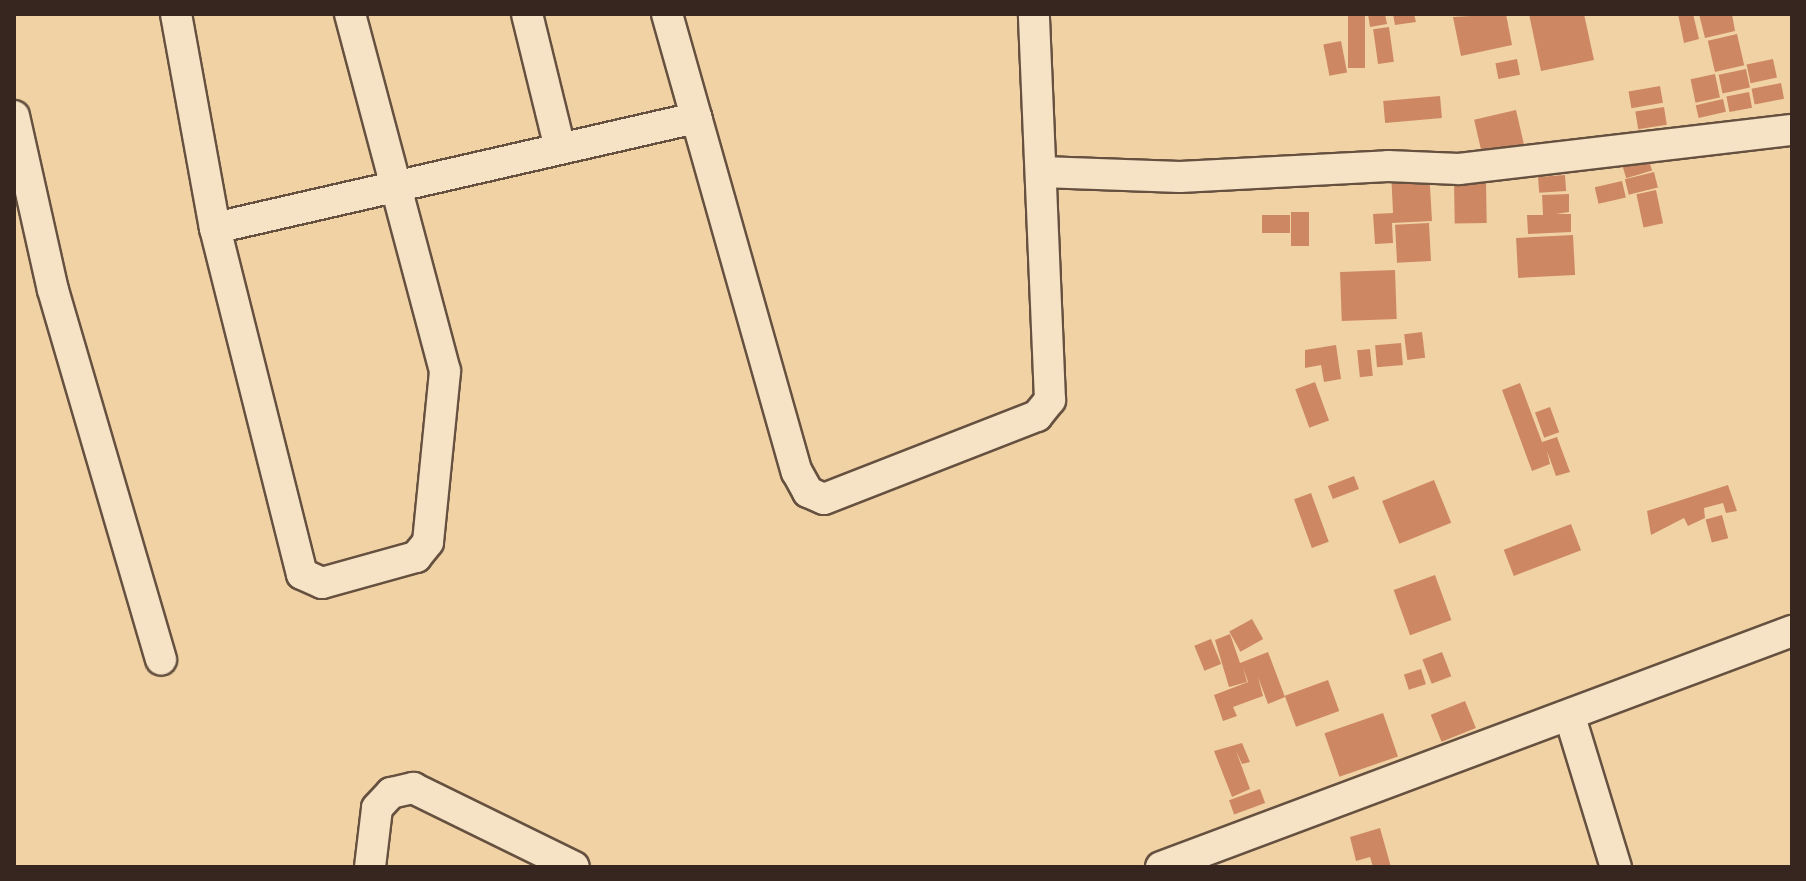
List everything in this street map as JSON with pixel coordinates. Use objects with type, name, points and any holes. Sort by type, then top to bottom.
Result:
[{"type":"street","points":[[176,14],[215,228],[302,574],[322,583],[416,557],[428,542],[435,498],[445,371],[393,185],[350,14]]},
{"type":"street","points":[[527,14],[560,148]]},
{"type":"street","points":[[667,14],[797,472],[808,492],[824,499],[1037,416],[1050,400],[1034,14]]},
{"type":"street","points":[[14,116],[53,290],[161,660]]},
{"type":"street","points":[[215,228],[697,118]]},
{"type":"street","points":[[1042,172],[1180,177],[1388,166],[1459,169],[1792,130]]},
{"type":"street","points":[[1161,867],[1570,717],[1792,631]]},
{"type":"street","points":[[1570,717],[1616,867]]},
{"type":"street","points":[[370,867],[377,808],[391,793],[413,788],[574,867]]},
{"type":"building","points":[[1348,14],[1365,14],[1365,68],[1348,68]]},
{"type":"building","points":[[1368,14],[1385,14],[1387,24],[1370,27]]},
{"type":"building","points":[[1393,14],[1414,14],[1416,22],[1395,25]]},
{"type":"building","points":[[1506,14],[1512,45],[1461,56],[1453,17]]},
{"type":"building","points":[[1529,14],[1584,14],[1594,60],[1541,71]]},
{"type":"building","points":[[1678,14],[1693,14],[1699,39],[1684,43]]},
{"type":"building","points":[[1699,14],[1732,14],[1735,31],[1705,38]]},
{"type":"building","points":[[1389,27],[1394,62],[1378,64],[1373,29]]},
{"type":"building","points":[[1737,34],[1744,65],[1715,72],[1708,41]]},
{"type":"building","points":[[1341,41],[1347,72],[1329,76],[1323,44]]},
{"type":"building","points":[[1517,59],[1520,75],[1498,79],[1495,63]]},
{"type":"building","points":[[1773,59],[1777,78],[1751,83],[1747,65]]},
{"type":"building","points":[[1746,69],[1750,88],[1723,93],[1719,75]]},
{"type":"building","points":[[1715,74],[1720,97],[1696,103],[1691,79]]},
{"type":"building","points":[[1781,83],[1784,99],[1755,104],[1752,89]]},
{"type":"building","points":[[1660,86],[1663,103],[1631,108],[1628,92]]},
{"type":"building","points":[[1749,92],[1752,108],[1729,112],[1726,96]]},
{"type":"building","points":[[1440,96],[1442,118],[1385,123],[1383,101]]},
{"type":"building","points":[[1723,99],[1726,112],[1699,118],[1696,105]]},
{"type":"building","points":[[1664,107],[1667,125],[1638,129],[1635,112]]},
{"type":"building","points":[[1516,110],[1526,154],[1484,164],[1474,120]]},
{"type":"building","points":[[1648,157],[1652,170],[1626,178],[1622,165]]},
{"type":"building","points":[[1429,169],[1432,221],[1392,223],[1393,243],[1375,244],[1373,214],[1393,213],[1391,171]]},
{"type":"building","points":[[1654,172],[1658,188],[1629,195],[1625,179]]},
{"type":"building","points":[[1565,175],[1566,191],[1539,193],[1538,177]]},
{"type":"building","points":[[1622,181],[1626,198],[1599,204],[1595,187]]},
{"type":"building","points":[[1486,182],[1487,223],[1455,224],[1454,183]]},
{"type":"building","points":[[1656,190],[1663,223],[1644,227],[1636,194]]},
{"type":"building","points":[[1569,194],[1569,212],[1556,214],[1571,214],[1571,232],[1528,234],[1527,215],[1543,215],[1542,195]]},
{"type":"building","points":[[1291,212],[1309,212],[1309,246],[1291,246]]},
{"type":"building","points":[[1262,215],[1290,215],[1290,233],[1262,233]]},
{"type":"building","points":[[1429,223],[1431,261],[1397,263],[1395,225]]},
{"type":"building","points":[[1573,235],[1575,275],[1518,278],[1516,238]]},
{"type":"building","points":[[1395,270],[1397,319],[1342,321],[1340,272]]},
{"type":"building","points":[[1422,332],[1425,358],[1407,360],[1404,334]]},
{"type":"building","points":[[1401,343],[1403,365],[1377,367],[1375,345]]},
{"type":"building","points":[[1336,345],[1341,379],[1324,382],[1321,365],[1305,368],[1305,350]]},
{"type":"building","points":[[1370,349],[1373,376],[1360,377],[1357,350]]},
{"type":"building","points":[[1315,382],[1329,421],[1309,428],[1295,389]]},
{"type":"building","points":[[1520,383],[1542,442],[1557,437],[1570,472],[1556,476],[1547,451],[1550,464],[1532,471],[1502,390]]},
{"type":"building","points":[[1550,407],[1559,432],[1544,438],[1535,412]]},
{"type":"building","points":[[1354,476],[1359,489],[1333,499],[1328,486]]},
{"type":"building","points":[[1434,480],[1451,523],[1399,544],[1382,501]]},
{"type":"building","points":[[1728,485],[1737,511],[1726,513],[1723,503],[1704,508],[1705,518],[1688,526],[1684,518],[1651,535],[1647,511]]},
{"type":"building","points":[[1311,493],[1329,542],[1312,548],[1294,499]]},
{"type":"building","points":[[1722,515],[1728,538],[1712,543],[1706,519]]},
{"type":"building","points":[[1571,524],[1581,550],[1514,576],[1504,550]]},
{"type":"building","points":[[1435,575],[1451,620],[1410,635],[1394,590]]},
{"type":"building","points":[[1252,619],[1263,639],[1240,652],[1229,632]]},
{"type":"building","points":[[1230,634],[1240,663],[1268,652],[1285,697],[1268,704],[1258,677],[1263,696],[1233,707],[1237,716],[1223,721],[1214,695],[1248,682],[1243,667],[1247,682],[1229,687],[1215,640]]},
{"type":"building","points":[[1211,639],[1221,664],[1204,671],[1194,646]]},
{"type":"building","points":[[1442,652],[1451,676],[1432,684],[1422,660]]},
{"type":"building","points":[[1421,669],[1426,684],[1409,690],[1404,675]]},
{"type":"building","points":[[1328,680],[1339,711],[1296,727],[1285,696]]},
{"type":"building","points":[[1465,701],[1476,728],[1442,742],[1431,715]]},
{"type":"building","points":[[1383,713],[1398,756],[1339,777],[1324,733]]},
{"type":"building","points":[[1242,743],[1250,762],[1242,764],[1236,751],[1250,789],[1232,797],[1214,751]]},
{"type":"building","points":[[1260,789],[1265,803],[1234,814],[1229,800]]},
{"type":"building","points":[[1380,828],[1391,867],[1373,867],[1370,857],[1356,861],[1350,837]]}]
